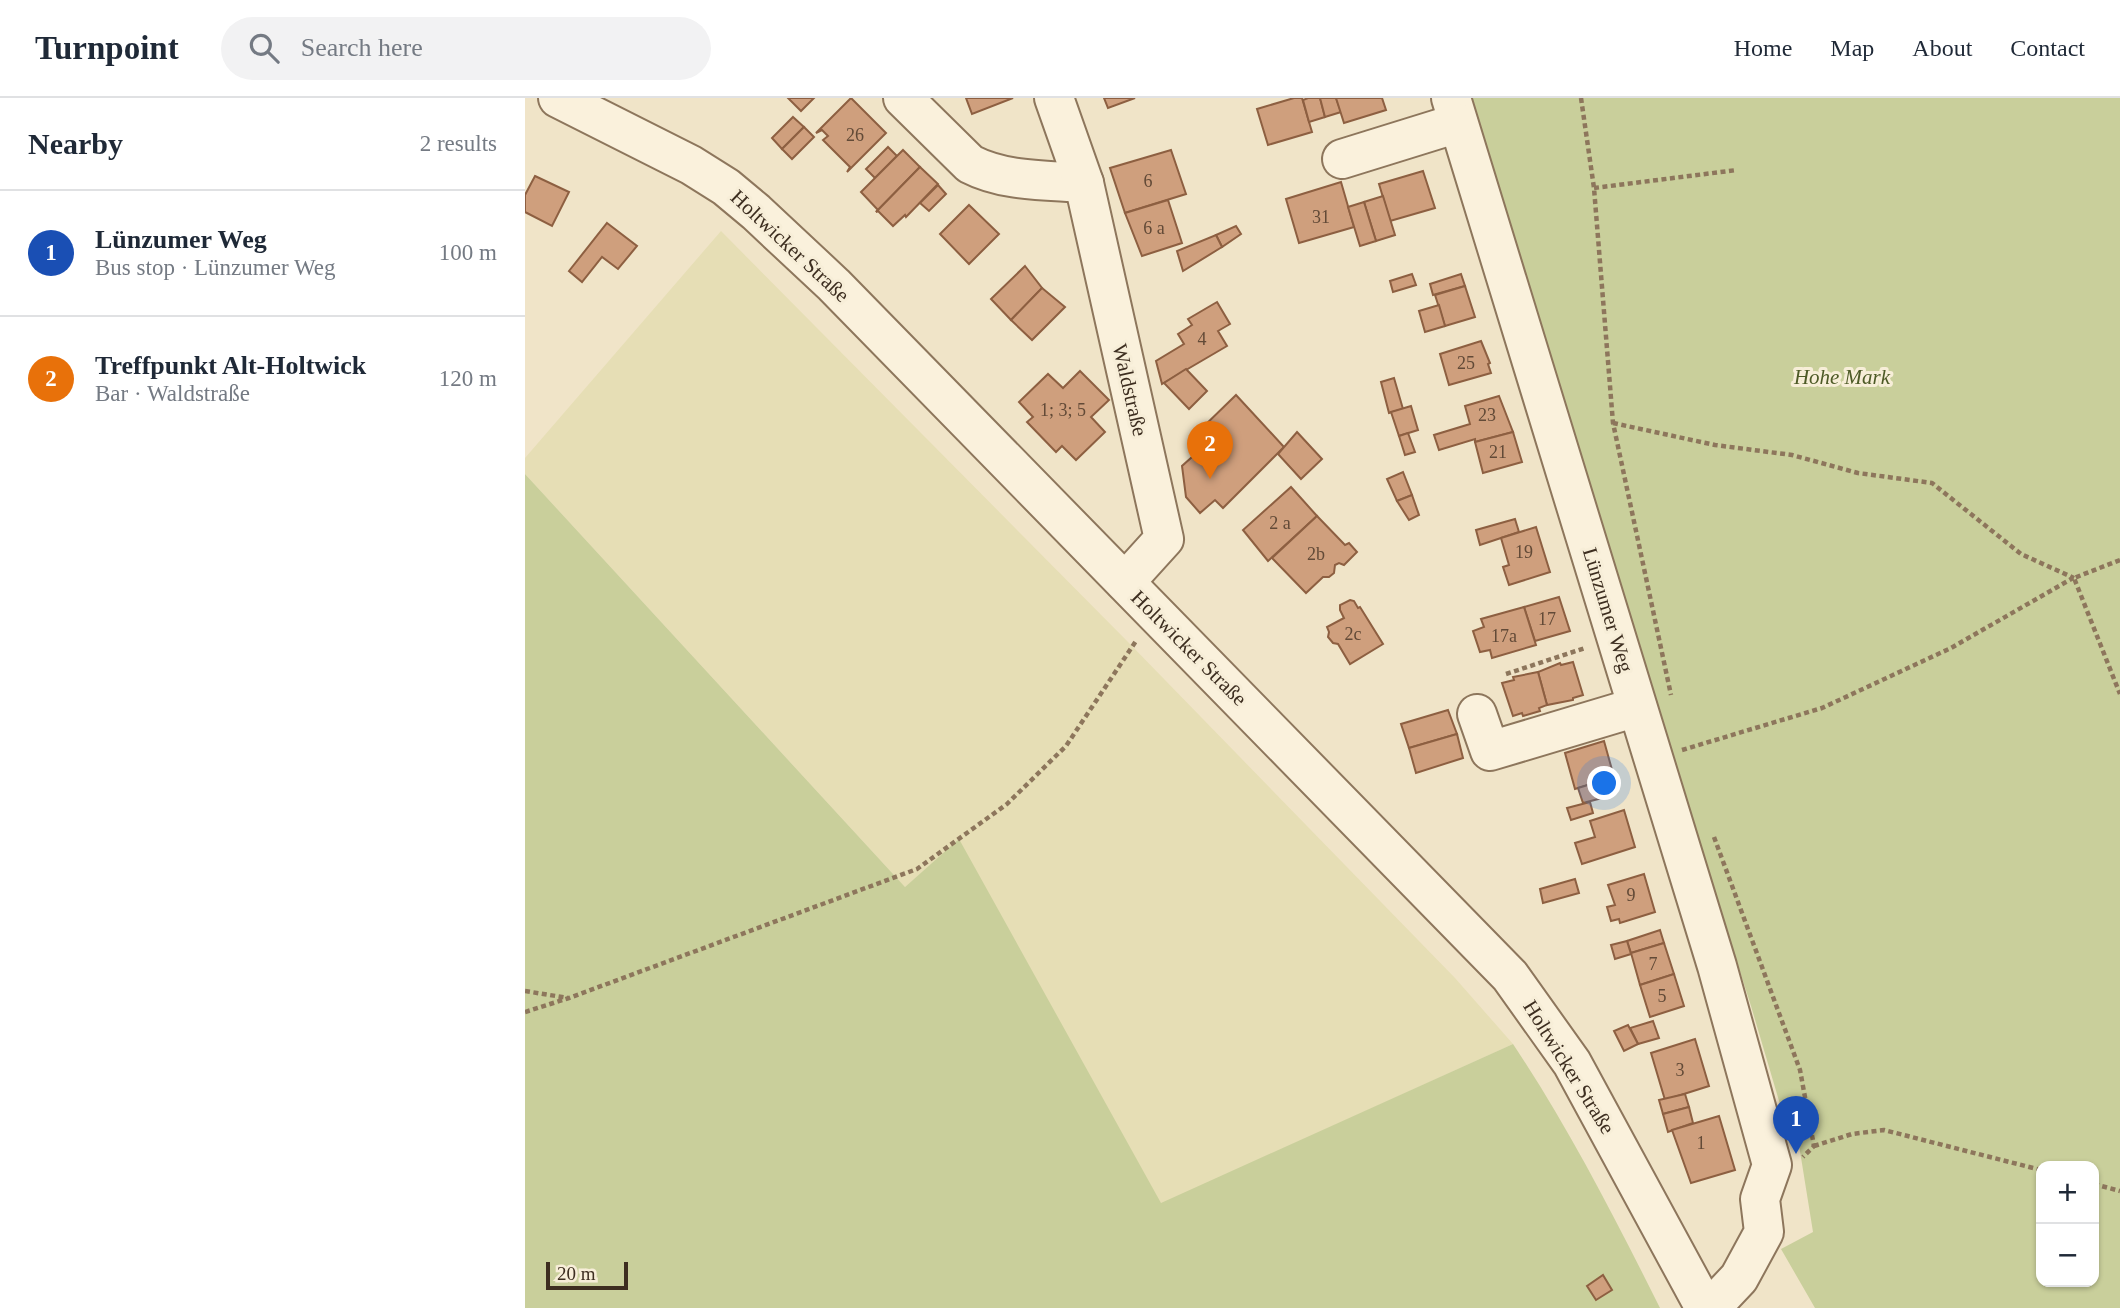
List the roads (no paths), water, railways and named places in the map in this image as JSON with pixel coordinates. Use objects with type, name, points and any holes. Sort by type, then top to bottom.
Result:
[{"type":"street","name":"Holtwicker Straße","points":[[558,98],[691,165],[726,187],[756,212],[834,285],[1510,976],[1578,1073],[1705,1307]]},
{"type":"street","points":[[903,98],[970,164],[982,170],[1013,177],[1084,183]]},
{"type":"street","name":"Waldstraße","points":[[1054,98],[1084,183],[1164,539],[1125,582]]},
{"type":"street","points":[[1342,159],[1454,110]]},
{"type":"street","name":"Lünzumer Weg","points":[[1454,110],[1616,638],[1654,701],[1717,966],[1772,1164],[1760,1199],[1764,1232],[1739,1278],[1723,1295],[1705,1307]]},
{"type":"street","points":[[1477,714],[1490,751],[1654,701]]},
{"type":"place","name":"Treffpunkt Alt-Holtwick","points":[[1210,479]]},
{"type":"place","name":"Lünzumer Weg","points":[[1796,1154]]},
{"type":"park label","name":"Hohe Mark","points":[[1842,377]]}]
